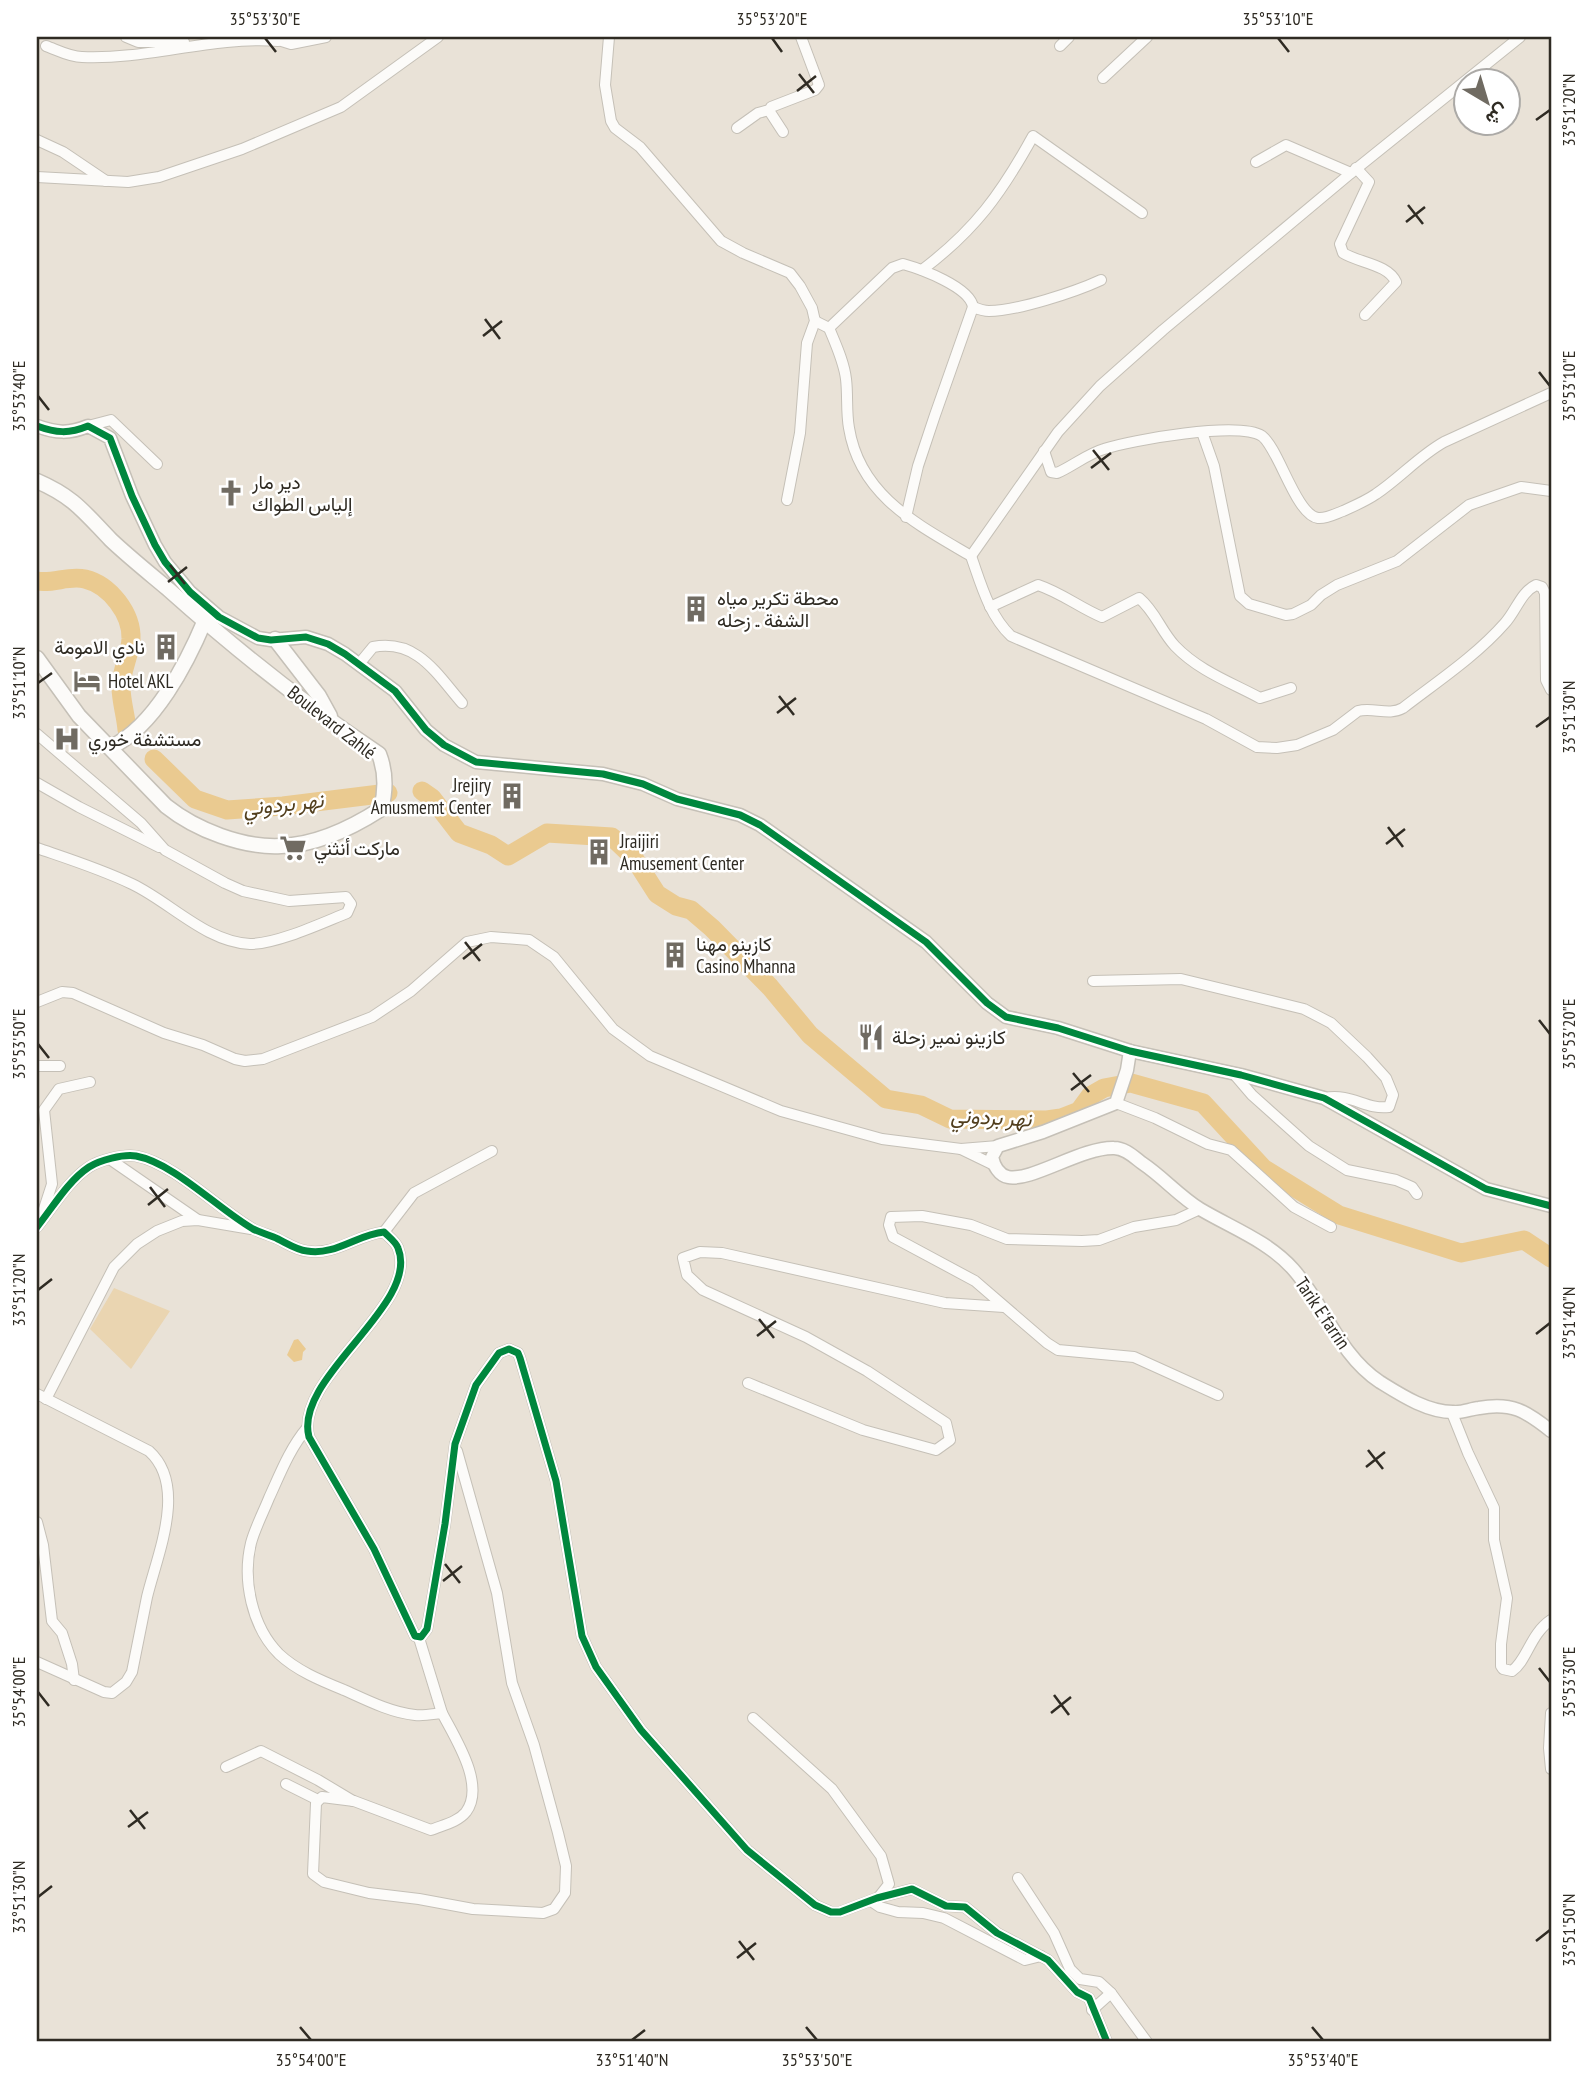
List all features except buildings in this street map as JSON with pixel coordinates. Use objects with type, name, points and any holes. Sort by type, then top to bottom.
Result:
[{"type":"main road","name":"Boulevard Zahlé","points":[[37,481],[58,490],[78,504],[113,542],[207,615],[334,723],[379,754],[384,767],[385,793],[381,809],[356,825],[311,840],[281,846],[226,838],[199,828],[166,806],[79,716],[37,658]]},
{"type":"main road","points":[[111,747],[127,739],[172,685],[192,651],[207,615]]},
{"type":"main road","points":[[275,639],[319,696],[334,723]]},
{"type":"street","points":[[126,37],[138,42],[177,41],[198,45]]},
{"type":"street","points":[[46,46],[80,58],[139,55],[234,41],[274,39],[300,43],[326,37]]},
{"type":"street","points":[[37,177],[128,182],[159,177],[304,125],[357,98],[438,37]]},
{"type":"street","points":[[609,37],[605,85],[611,121],[615,128],[640,147],[722,241],[790,273],[812,308],[815,320],[807,343],[800,433],[787,500]]},
{"type":"street","points":[[737,128],[758,113],[818,88],[801,37]]},
{"type":"street","points":[[1060,46],[1069,37]]},
{"type":"street","points":[[1103,78],[1144,43],[1147,37]]},
{"type":"street","points":[[971,556],[1044,451],[1100,386],[1353,170],[1520,37]]},
{"type":"street","points":[[769,110],[783,132]]},
{"type":"street","points":[[922,270],[953,247],[990,207],[1033,136],[1142,213]]},
{"type":"street","points":[[37,140],[63,152],[107,182]]},
{"type":"street","points":[[1256,162],[1286,145],[1353,170],[1369,182],[1340,243],[1343,253],[1352,260],[1383,269],[1393,275],[1396,282],[1365,315]]},
{"type":"street","points":[[829,328],[892,268],[903,264],[922,270],[968,294],[973,307],[922,454],[906,517]]},
{"type":"street","points":[[973,307],[987,312],[1009,308],[1081,289],[1101,280]]},
{"type":"street","points":[[815,320],[829,328],[846,380],[849,429],[857,455],[871,482],[884,499],[906,517],[971,556],[1000,626],[1011,636],[1206,719],[1256,747],[1288,748],[1320,737],[1364,709],[1398,711],[1480,649],[1507,621],[1531,587],[1542,587]]},
{"type":"street","points":[[1044,451],[1051,472],[1057,473],[1104,449],[1171,434],[1259,434],[1265,439],[1305,509],[1315,518],[1321,518],[1334,515],[1374,496],[1444,442],[1551,393]]},
{"type":"street","points":[[37,426],[72,433],[111,420],[157,464]]},
{"type":"street","points":[[88,426],[110,438],[132,496],[160,553],[207,615],[264,639],[306,637],[328,644],[395,691],[426,730],[444,745],[476,762],[603,775],[740,815],[760,825],[926,942],[987,1003],[1006,1017],[1058,1028],[1130,1051],[1234,1074],[1324,1098],[1486,1189],[1551,1206]]},
{"type":"street","points":[[1202,432],[1214,466],[1240,596],[1250,604],[1286,615],[1311,605],[1337,585],[1397,561],[1469,505],[1521,487],[1551,491]]},
{"type":"street","points":[[1542,587],[1551,580]]},
{"type":"street","points":[[990,607],[1038,585],[1059,592],[1102,617],[1139,598],[1150,608],[1172,643],[1209,674],[1260,698],[1291,688]]},
{"type":"street","points":[[1542,587],[1546,600],[1546,680],[1551,690]]},
{"type":"street","points":[[359,664],[373,647],[387,644],[407,649],[423,658],[462,703]]},
{"type":"street","points":[[37,734],[141,823],[165,850]]},
{"type":"street","points":[[37,783],[243,891],[289,901],[346,897],[351,904],[347,913],[288,935],[253,944],[228,941],[134,885],[37,848]]},
{"type":"street","points":[[37,1002],[62,992],[73,993],[164,1033],[235,1059],[262,1059],[382,1011],[411,991],[467,942],[491,937],[529,940],[554,957],[613,1029],[650,1056],[781,1111],[882,1139],[961,1149],[998,1146],[1043,1132],[1118,1097]]},
{"type":"street","points":[[1093,981],[1181,979],[1304,1009],[1331,1023],[1367,1057],[1386,1078],[1393,1095],[1389,1107],[1380,1108],[1339,1096],[1324,1098]]},
{"type":"street","points":[[1118,1097],[1130,1051]]},
{"type":"street","points":[[37,1066],[60,1066]]},
{"type":"street","points":[[1234,1074],[1252,1095],[1309,1146],[1348,1170],[1396,1180],[1412,1187],[1417,1194]]},
{"type":"street","points":[[38,1226],[52,1184],[44,1110],[59,1089],[90,1082]]},
{"type":"street","points":[[1118,1097],[1208,1143],[1231,1150],[1294,1207],[1331,1227]]},
{"type":"street","points":[[995,1165],[993,1155],[998,1146]]},
{"type":"street","points":[[961,1149],[995,1165]]},
{"type":"street","name":"Tarik E'farrin","points":[[995,1165],[1005,1176],[1021,1176],[1085,1153],[1122,1149],[1152,1169],[1200,1209],[1254,1237],[1286,1261],[1348,1351],[1377,1380],[1419,1404],[1452,1413],[1491,1406],[1517,1408],[1551,1431]]},
{"type":"street","points":[[38,1226],[75,1179],[92,1165],[126,1156],[138,1157],[162,1167],[255,1230],[298,1249],[322,1251],[384,1232],[414,1193],[492,1151]]},
{"type":"street","points":[[111,1160],[198,1220]]},
{"type":"street","points":[[1200,1209],[1176,1220],[1134,1227],[1099,1240],[1083,1241],[1007,1238],[971,1225],[922,1216],[891,1217],[889,1225],[893,1237],[975,1281],[1058,1350],[1135,1357],[1218,1395]]},
{"type":"street","points":[[37,1662],[104,1692],[112,1693],[126,1682],[132,1672],[163,1542],[168,1506],[167,1492],[158,1462],[149,1451],[41,1397],[114,1267],[137,1244],[157,1231],[182,1221],[198,1220],[255,1230]]},
{"type":"street","points":[[226,1767],[261,1751],[329,1785],[354,1801],[431,1830],[456,1820],[467,1811],[474,1785],[463,1753],[442,1713],[419,1638],[413,1634],[374,1549],[309,1437],[307,1428],[310,1411],[327,1381],[396,1287],[401,1263],[398,1247],[384,1232]]},
{"type":"street","points":[[748,1383],[875,1433],[936,1450],[950,1440],[946,1423],[867,1371],[806,1337],[703,1290],[687,1275],[683,1258],[700,1251],[722,1253],[945,1303],[1004,1307]]},
{"type":"street","points":[[419,1638],[427,1629],[455,1444],[476,1385],[499,1353],[509,1349],[518,1353],[556,1480],[582,1636],[596,1667],[641,1730],[747,1850],[806,1898],[825,1910],[840,1912],[912,1889],[946,1906],[965,1907],[997,1933],[1048,1960],[1077,1992],[1089,1998],[1107,2042]]},
{"type":"street","points":[[1452,1413],[1494,1508],[1494,1540],[1507,1598],[1502,1644],[1503,1669],[1512,1671],[1518,1667],[1533,1637],[1551,1620]]},
{"type":"street","points":[[307,1428],[295,1442],[282,1469],[250,1547],[250,1598],[260,1624],[279,1653],[302,1671],[397,1711],[416,1716],[442,1713]]},
{"type":"street","points":[[354,1801],[322,1797],[318,1800],[312,1871],[324,1882],[369,1893],[473,1909],[543,1913],[554,1909],[565,1893],[566,1866],[558,1833],[534,1745],[512,1683],[496,1593],[455,1444]]},
{"type":"street","points":[[37,1522],[43,1545],[52,1621],[62,1633],[74,1680]]},
{"type":"street","points":[[1551,1713],[1551,1769]]},
{"type":"street","points":[[753,1718],[832,1789],[881,1856],[889,1884],[874,1899]]},
{"type":"street","points":[[286,1784],[318,1800]]},
{"type":"street","points":[[1018,1878],[1054,1933],[1070,1969],[1080,1979],[1099,1982],[1111,1993],[1147,2042]]},
{"type":"street","points":[[874,1899],[880,1907],[898,1912],[923,1913],[944,1918],[1025,1960],[1041,1956]]},
{"type":"street","points":[[1092,2010],[1111,1993]]},
{"type":"shaded area","points":[[114,1288],[170,1311],[131,1369],[90,1329]]},
{"type":"shaded area","points":[[298,1339],[306,1349],[302,1360],[294,1362],[287,1355],[294,1340]]},
{"type":"waterway","name":"نهر بردوني","points":[[37,581],[85,579],[103,587],[118,602],[128,620],[131,639],[121,687],[127,730]]},
{"type":"waterway","name":"نهر بردوني","points":[[154,759],[195,799],[227,810],[388,793]]},
{"type":"waterway","name":"نهر بردوني","points":[[422,791],[432,798],[459,833],[491,845],[508,856],[547,833],[612,837],[634,858],[657,894],[676,906],[691,910],[712,928],[770,987],[810,1035],[886,1099],[921,1105],[950,1119],[1047,1120],[1079,1111],[1090,1096],[1104,1088],[1131,1083],[1203,1103],[1263,1168],[1339,1215],[1461,1253],[1524,1240],[1551,1258]]},
{"type":"cycle path","points":[[37,426],[62,432],[88,426],[110,438],[132,496],[165,562],[190,592],[219,617],[258,638],[271,640],[306,637],[328,644],[395,691],[426,730],[444,745],[476,762],[603,774],[643,784],[677,799],[740,815],[760,825],[926,942],[987,1003],[1006,1017],[1058,1028],[1130,1051],[1241,1075],[1324,1098],[1486,1189],[1551,1206]]},
{"type":"cycle path","points":[[37,1227],[68,1187],[89,1167],[118,1157],[136,1156],[151,1160],[180,1177],[253,1229],[300,1249],[317,1252],[337,1248],[384,1232],[398,1248],[400,1270],[392,1293],[319,1390],[309,1414],[309,1437],[374,1549],[415,1636],[421,1637],[427,1629],[455,1444],[476,1385],[499,1353],[509,1349],[518,1353],[520,1358],[556,1481],[582,1636],[596,1667],[641,1730],[747,1850],[815,1905],[831,1912],[840,1912],[912,1889],[946,1906],[965,1907],[997,1933],[1048,1960],[1077,1992],[1089,1998],[1107,2042]]},
{"type":"place","name":"دير مار إلياس الطواك","points":[[231,493]]},
{"type":"place","name":"محطة تكرير مياه الشفة .. زحله","points":[[696,609]]},
{"type":"place","name":"نادي الامومة","points":[[166,647]]},
{"type":"place","name":"Hotel AKL","points":[[87,681]]},
{"type":"place","name":"مستشفة خوري","points":[[67,739]]},
{"type":"place","name":"Jrejiry Amusmemt Center","points":[[512,796]]},
{"type":"place","name":"ماركت أنثني","points":[[293,848]]},
{"type":"place","name":"Jraijiri Amusement Center","points":[[599,852]]},
{"type":"place","name":"كازينو مهنا Casino Mhanna","points":[[675,955]]},
{"type":"place","name":"كازينو نمير زحلة","points":[[871,1037]]}]
